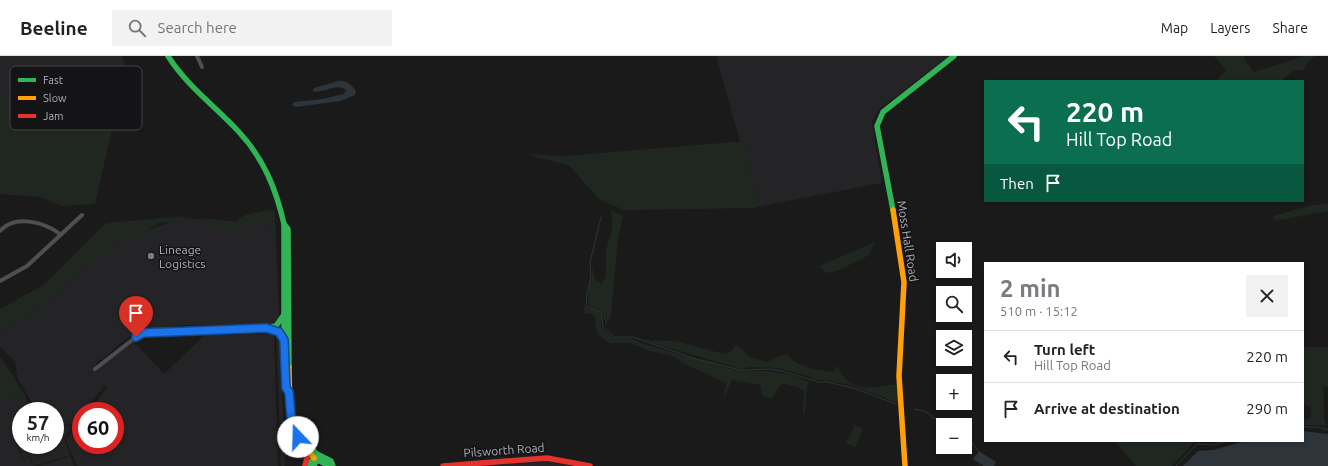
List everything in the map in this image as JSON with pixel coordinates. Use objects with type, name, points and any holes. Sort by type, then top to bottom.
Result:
[{"type":"main road","points":[[168,56],[176,70],[200,97],[237,129],[260,157],[276,188],[284,224],[283,314],[291,416],[307,457],[305,466]]},
{"type":"main road","name":"Moss Hall Road","points":[[904,466],[899,376],[904,282],[897,231],[877,126],[883,112],[954,56]]},
{"type":"main road","points":[[284,224],[288,229],[284,340],[286,388],[289,392]]},
{"type":"main road","points":[[266,328],[276,326],[283,314]]},
{"type":"main road","points":[[303,446],[317,457],[331,461],[332,466]]},
{"type":"main road","points":[[308,466],[317,457]]},
{"type":"main road","points":[[313,466],[317,457]]},
{"type":"main road","name":"Pilsworth Road","points":[[443,466],[547,458],[590,466]]},
{"type":"street","points":[[197,56],[202,67]]},
{"type":"street","points":[[0,281],[27,266],[82,215]]},
{"type":"street","points":[[0,231],[6,224],[18,222],[39,223],[50,226],[60,234]]},
{"type":"street","points":[[95,369],[143,333],[266,328],[285,330]]},
{"type":"shaded area","points":[[0,56],[122,56],[125,66],[10,66],[10,93],[0,99]]},
{"type":"shaded area","points":[[716,56],[949,56],[878,110],[872,123],[882,183],[757,207],[746,141],[740,141]]},
{"type":"shaded area","points":[[1214,56],[1244,56],[1245,61],[1254,72],[1305,56],[1315,56],[1307,63],[1304,70],[1293,71],[1282,80],[1217,80],[1226,70]]},
{"type":"shaded area","points":[[338,81],[348,83],[356,92],[355,95],[340,101],[296,107],[292,105],[294,102],[322,99],[344,94],[346,90],[338,87],[321,91],[313,91],[314,88]]},
{"type":"shaded area","points":[[10,93],[10,130],[112,130],[95,204],[62,206],[40,197],[0,194],[0,99]]},
{"type":"shaded area","points":[[746,141],[757,207],[755,208],[624,210],[600,200],[569,165],[531,156],[530,154],[565,156]]},
{"type":"shaded area","points":[[1328,203],[1328,211],[1275,221],[1273,216],[1308,206]]},
{"type":"shaded area","points":[[271,210],[275,211],[276,239],[272,238],[269,222],[242,227],[242,231],[216,228],[204,224],[206,218],[235,222],[256,212]]},
{"type":"shaded area","points":[[611,211],[623,216],[618,240],[611,314],[606,326],[602,312],[589,306],[588,303],[589,285],[592,280],[592,266],[595,280],[601,284],[604,280],[606,272],[606,251],[612,228]]},
{"type":"shaded area","points":[[186,216],[175,223],[160,222],[144,233],[120,240],[85,268],[50,301],[0,333],[0,309],[45,284],[106,223]]},
{"type":"shaded area","points":[[183,218],[235,222],[269,222],[272,238],[276,239],[285,466],[281,466],[276,326],[184,325],[139,330],[120,343],[102,360],[99,359],[93,369],[132,340],[164,374],[205,335],[274,334],[278,466],[77,466],[65,438],[72,432],[72,454],[124,454],[124,402],[96,402],[107,388],[103,384],[103,388],[91,402],[72,402],[72,423],[70,425],[64,424],[64,402],[32,402],[18,379],[15,361],[0,347],[0,333],[50,301],[85,268],[120,240]]},
{"type":"shaded area","points":[[875,242],[869,255],[837,271],[827,273],[819,266]]},
{"type":"shaded area","points":[[583,306],[599,311],[601,316],[601,327],[613,338],[631,338],[640,343],[735,370],[768,371],[792,375],[809,382],[807,385],[805,415],[803,412],[804,391],[800,388],[782,383],[771,399],[762,395],[760,385],[732,380],[724,396],[726,383],[683,363],[673,356],[650,351],[630,343],[609,343],[598,334],[595,326],[596,317],[589,313],[585,314]]},
{"type":"shaded area","points":[[643,340],[676,341],[724,354],[731,352],[736,344],[749,356],[767,362],[787,354],[791,359],[808,368],[834,372],[837,365],[842,375],[855,385],[870,387],[898,384],[899,403],[847,384],[813,379],[812,377],[778,368],[749,367],[741,369]]},
{"type":"shaded area","points":[[1304,347],[1328,347],[1328,387],[1323,387],[1324,418],[1326,426],[1304,425],[1304,420],[1308,419],[1312,414],[1311,408],[1304,404]]},
{"type":"shaded area","points":[[0,356],[25,395],[0,401]]},
{"type":"shaded area","points":[[25,395],[27,402],[12,402],[12,454],[20,454],[22,459],[29,457],[33,466],[0,466],[0,401]]},
{"type":"shaded area","points":[[64,425],[72,427],[64,439]]},
{"type":"shaded area","points":[[855,425],[863,429],[855,447],[846,443]]},
{"type":"shaded area","points":[[1304,431],[1328,434],[1328,466],[1183,466],[1198,451],[1213,450],[1241,442],[1304,442]]},
{"type":"shaded area","points":[[64,439],[70,455],[34,466],[30,456],[23,459],[21,454],[64,454]]},
{"type":"shaded area","points":[[1112,442],[1194,442],[1172,466],[1136,466],[1117,444]]},
{"type":"shaded area","points":[[979,451],[996,462],[994,466],[984,466],[973,459]]},
{"type":"shaded area","points":[[70,456],[74,466],[39,466]]},
{"type":"shaded area","points":[[551,459],[578,466],[478,466]]},
{"type":"waterway","points":[[601,217],[590,262],[591,277],[586,306],[601,312],[603,327],[614,337],[633,337],[696,359],[741,370],[771,369],[782,371],[819,382],[827,382],[853,388],[896,404]]},
{"type":"waterway","points":[[914,409],[924,411],[936,419]]},
{"type":"waterway","points":[[1304,427],[1318,427],[1328,430]]},
{"type":"waterway","points":[[1176,466],[1197,444],[1213,445],[1223,442]]},
{"type":"waterway","points":[[972,443],[979,452]]},
{"type":"traffic: fast","points":[[168,56],[192,86],[230,122],[248,142],[262,164],[273,187],[284,224],[288,229],[289,367]]},
{"type":"traffic: fast","points":[[893,210],[877,126],[883,112],[954,56]]},
{"type":"traffic: fast","points":[[284,224],[284,340],[286,385]]},
{"type":"traffic: fast","points":[[266,328],[276,326],[283,316]]},
{"type":"traffic: fast","points":[[302,443],[305,443],[317,454]]},
{"type":"traffic: fast","points":[[308,466],[317,454],[331,461],[333,466]]},
{"type":"traffic: fast","points":[[314,458],[329,466]]},
{"type":"traffic: fast","points":[[313,466],[319,458]]},
{"type":"traffic: slow","points":[[893,210],[904,282],[899,376],[905,466]]},
{"type":"traffic: slow","points":[[289,367],[290,404],[294,427],[305,448],[314,458]]},
{"type":"traffic: jam","points":[[305,450],[307,457],[305,466]]},
{"type":"traffic: jam","points":[[443,466],[547,458],[590,466]]},
{"type":"place","name":"Lineage Logistics","points":[[151,256]]},
{"type":"route","points":[[136,337],[143,333],[266,328],[279,332],[284,340],[286,388],[289,392],[291,416],[298,437]]}]
